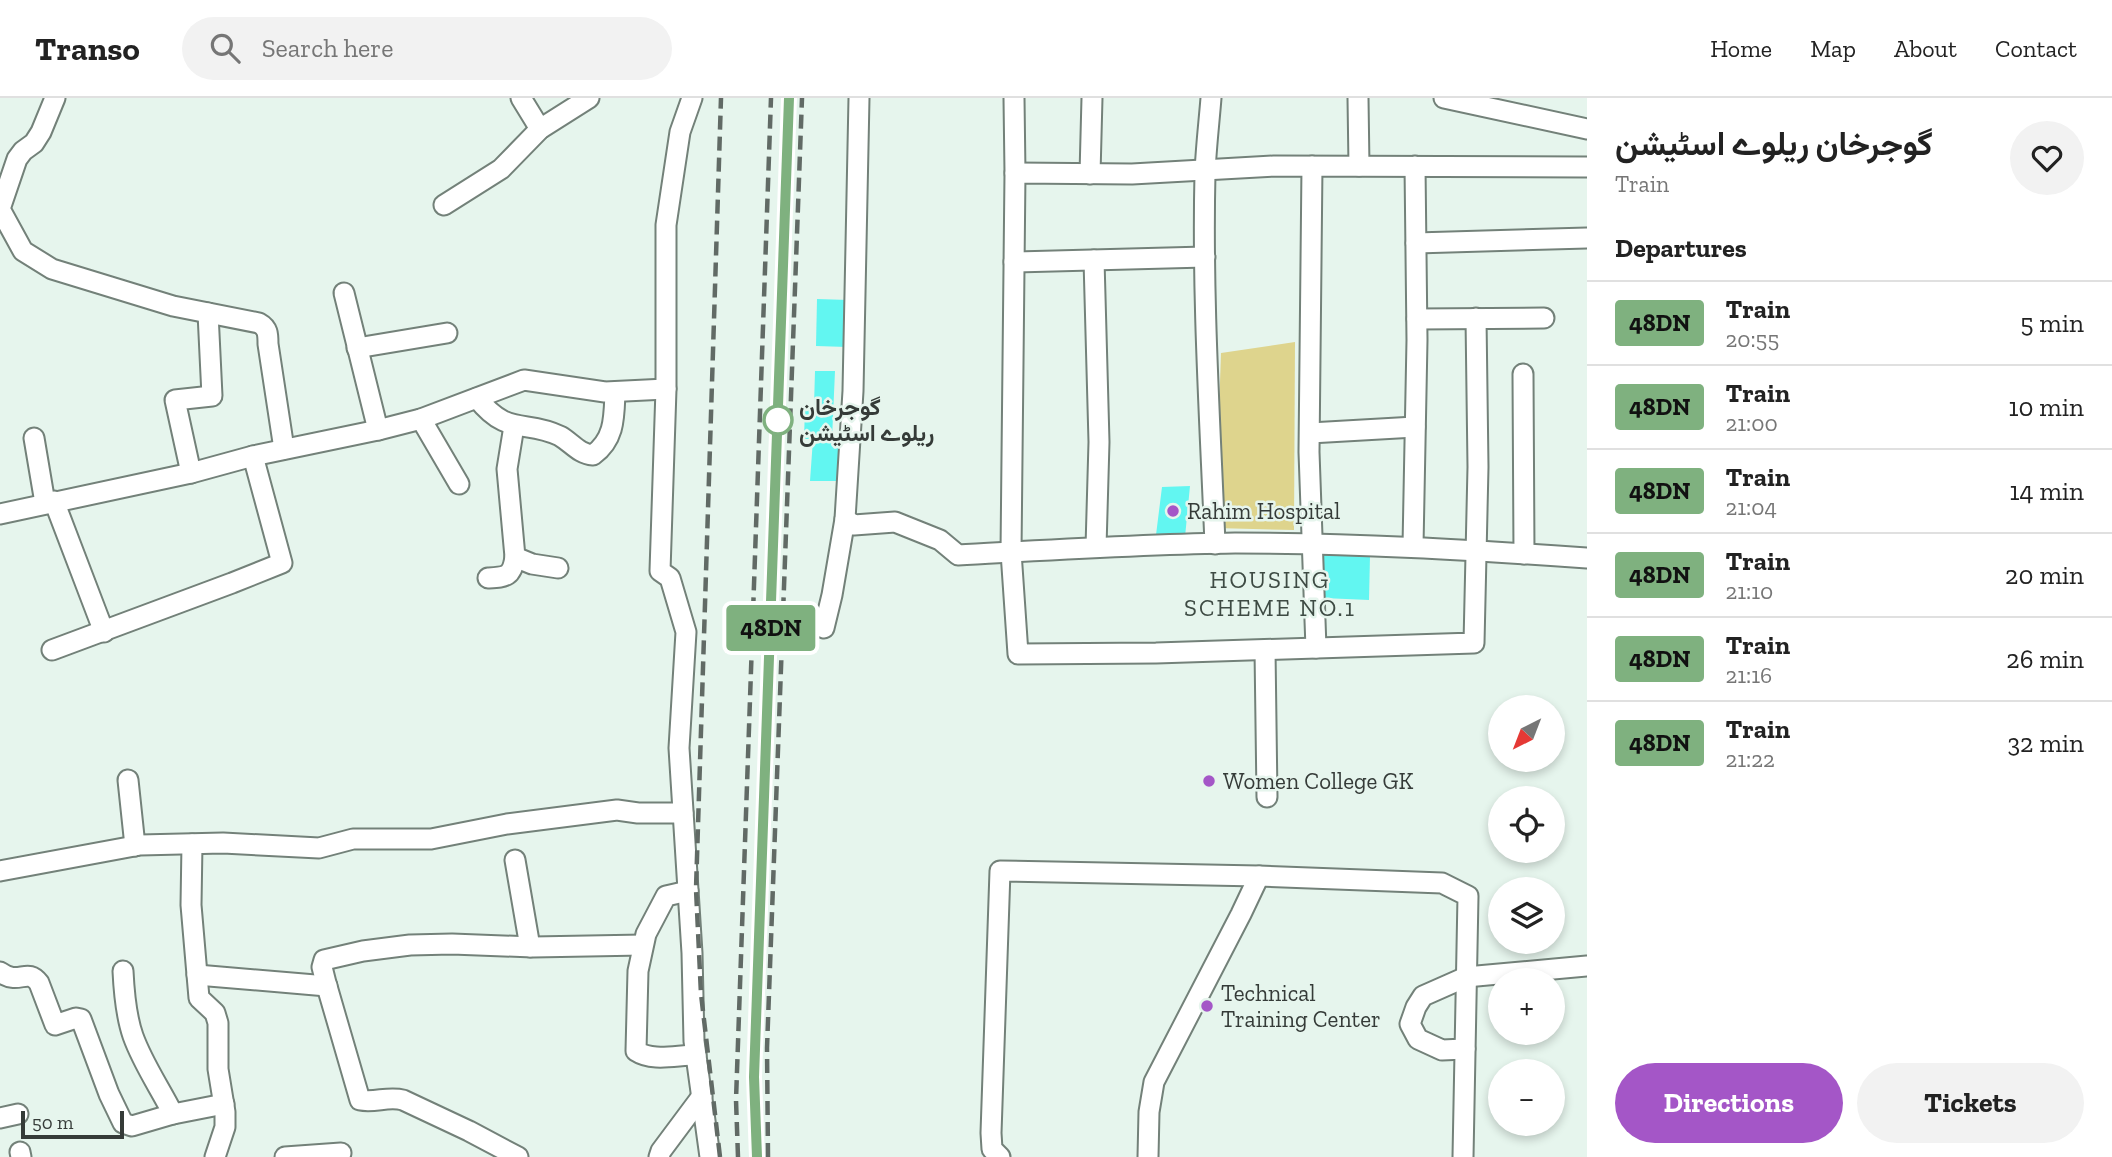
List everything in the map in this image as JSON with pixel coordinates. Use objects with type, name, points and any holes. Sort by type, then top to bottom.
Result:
[{"type":"street","points":[[0,210],[17,159],[41,132],[54,98]]},
{"type":"street","points":[[522,98],[541,129]]},
{"type":"street","points":[[444,205],[501,169],[541,129],[589,98]]},
{"type":"street","points":[[692,98],[680,132],[666,225],[666,389],[660,571],[670,578],[686,632],[679,748],[696,1055],[710,1157]]},
{"type":"street","points":[[824,628],[845,519],[853,391],[859,98]]},
{"type":"street","points":[[1014,98],[1011,552],[1018,654],[1156,653],[1474,643],[1478,551],[1476,318]]},
{"type":"street","points":[[1090,174],[1092,98]]},
{"type":"street","points":[[1211,98],[1205,171],[1205,257],[1206,359],[1215,544]]},
{"type":"street","points":[[1358,98],[1359,166]]},
{"type":"street","points":[[1444,98],[1587,129]]},
{"type":"street","points":[[1015,173],[1132,174],[1274,166],[1587,167]]},
{"type":"street","points":[[1312,166],[1310,433],[1316,648]]},
{"type":"street","points":[[1413,547],[1417,319],[1415,166]]},
{"type":"street","points":[[0,185],[0,210],[23,251],[52,269],[173,306],[259,323],[268,330],[284,450]]},
{"type":"street","points":[[1416,243],[1587,238]]},
{"type":"street","points":[[1014,262],[1205,257]]},
{"type":"street","points":[[1094,260],[1099,442],[1096,547]]},
{"type":"street","points":[[344,293],[378,430]]},
{"type":"street","points":[[191,473],[175,400],[212,396],[208,313]]},
{"type":"street","points":[[1417,319],[1544,318]]},
{"type":"street","points":[[358,348],[447,333]]},
{"type":"street","points":[[1523,374],[1524,554]]},
{"type":"street","points":[[0,514],[378,430],[421,419],[524,380],[605,392],[666,389]]},
{"type":"street","points":[[477,398],[497,418],[514,426],[558,435],[584,454],[593,455],[606,443],[612,431],[615,392]]},
{"type":"street","points":[[421,419],[459,484]]},
{"type":"street","points":[[488,578],[511,573],[515,558],[507,469],[514,426]]},
{"type":"street","points":[[1310,433],[1415,427]]},
{"type":"street","points":[[34,438],[50,502],[104,632]]},
{"type":"street","points":[[52,650],[282,562],[253,456]]},
{"type":"street","points":[[845,519],[854,525],[895,522],[940,540],[958,555],[1215,544],[1413,547],[1587,558]]},
{"type":"street","points":[[515,558],[531,564],[558,568]]},
{"type":"street","points":[[1265,650],[1267,797]]},
{"type":"street","points":[[128,780],[135,846]]},
{"type":"street","points":[[0,871],[135,846],[260,844],[318,848],[353,839],[431,839],[518,822],[617,810],[683,813]]},
{"type":"street","points":[[192,844],[191,905],[199,998],[215,1013],[218,1023],[218,1069],[225,1127],[218,1156]]},
{"type":"street","points":[[515,860],[530,947]]},
{"type":"street","points":[[1000,1157],[992,1149],[991,1133],[1000,871],[1442,883],[1461,891],[1468,896],[1463,1157]]},
{"type":"street","points":[[1149,1157],[1149,1112],[1154,1083],[1259,876]]},
{"type":"street","points":[[688,891],[666,895],[646,934],[638,971],[636,1051],[644,1056],[696,1055]]},
{"type":"street","points":[[518,1157],[483,1148],[403,1100],[393,1097],[368,1102],[360,1100],[322,967],[324,960],[410,944],[530,947],[643,945]]},
{"type":"street","points":[[1465,1049],[1442,1050],[1418,1039],[1410,1024],[1423,996],[1465,977],[1587,966]]},
{"type":"street","points":[[123,971],[124,992],[134,1038],[173,1114]]},
{"type":"street","points":[[0,972],[14,979],[29,976],[35,978],[55,1026],[76,1018],[81,1019],[109,1094],[123,1123],[132,1126],[223,1104]]},
{"type":"street","points":[[197,975],[327,986]]},
{"type":"street","points":[[659,1157],[702,1096]]},
{"type":"street","points":[[285,1157],[341,1153]]},
{"type":"shaded area","points":[[1295,342],[1294,530],[1215,528],[1221,353]]},
{"type":"building","points":[[817,299],[849,300],[847,347],[816,346]]},
{"type":"building","points":[[815,371],[835,371],[832,439],[841,439],[839,481],[810,481],[813,439],[804,439],[805,406],[814,406]]},
{"type":"building","name":"Rahim Hospital","points":[[1190,486],[1185,537],[1156,535],[1162,487]]},
{"type":"building","points":[[1321,553],[1370,556],[1369,600],[1323,598]]},
{"type":"railway","points":[[720,1157],[701,994],[696,889],[721,98]]},
{"type":"railway","points":[[738,1157],[736,1100],[771,98]]},
{"type":"railway","points":[[757,1157],[754,1077],[789,98]]},
{"type":"railway","points":[[768,1157],[767,1048],[802,98]]},
{"type":"train","name":"48DN","points":[[757,1157],[754,1077],[789,98]]},
{"type":"place","name":"گوجرخان ریلوے اسٹیشن","points":[[778,420]]},
{"type":"place","name":"Rahim Hospital","points":[[1173,511]]},
{"type":"place","name":"Women College GK","points":[[1209,781]]},
{"type":"place","name":"Technical Training Center","points":[[1207,1006]]},
{"type":"district","name":"HOUSING SCHEME NO.1","points":[[1270,594]]}]
